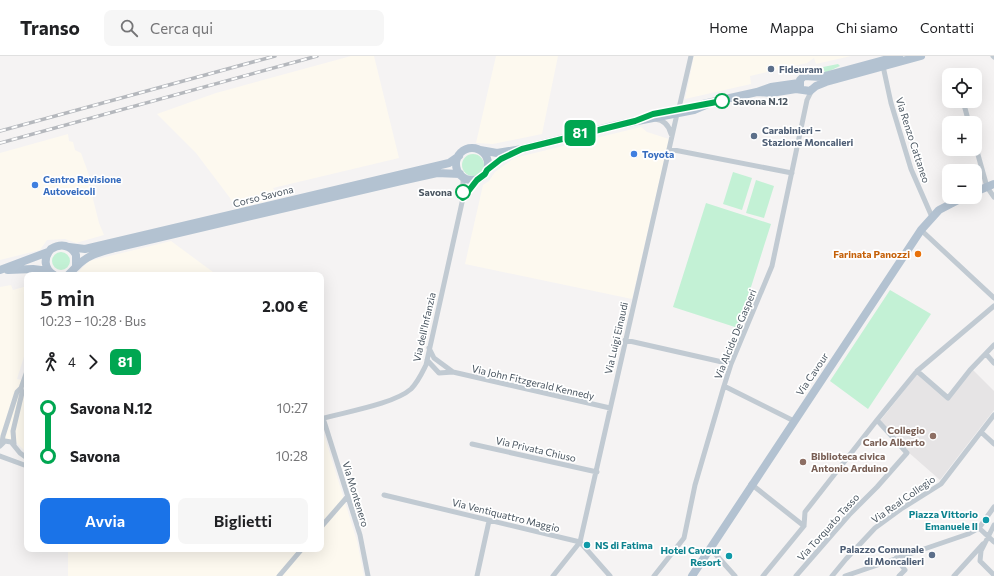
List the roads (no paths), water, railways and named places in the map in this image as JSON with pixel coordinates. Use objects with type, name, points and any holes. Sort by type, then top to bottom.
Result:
[{"type":"main road","points":[[801,88],[804,76],[825,76],[899,56]]},
{"type":"main road","points":[[635,121],[653,119],[678,111],[757,92],[771,93],[801,88],[814,88],[883,66],[921,56]]},
{"type":"main road","points":[[813,77],[815,79],[814,88]]},
{"type":"main road","points":[[522,149],[501,159],[477,180],[472,180],[462,176],[457,163],[459,156],[466,150],[480,150],[496,153],[522,149],[635,121],[653,114],[678,111]]},
{"type":"main road","points":[[480,150],[487,159],[487,170]]},
{"type":"main road","name":"Corso Savona","points":[[48,252],[55,246],[85,249],[448,163],[459,156]]},
{"type":"main road","name":"Corso Savona","points":[[71,272],[83,260],[92,255],[115,248],[401,181],[437,174],[462,176]]},
{"type":"main road","name":"Via Cavour","points":[[692,576],[751,484],[921,230],[939,210],[951,204]]},
{"type":"main road","points":[[69,247],[76,256],[76,267]]},
{"type":"main road","points":[[1,270],[48,252]]},
{"type":"main road","points":[[48,252],[46,260],[51,272]]},
{"type":"main road","points":[[1,270],[33,268],[46,272]]},
{"type":"street","name":"Via Luigi Einaudi","points":[[580,542],[597,472],[668,149],[691,56]]},
{"type":"street","name":"Via Renzo Cattaneo","points":[[883,66],[891,103],[911,169],[932,217]]},
{"type":"street","points":[[801,88],[807,100]]},
{"type":"street","name":"Via Alcide De Gasperi","points":[[654,576],[684,538],[694,486],[724,386],[772,266],[807,100],[814,88]]},
{"type":"street","points":[[653,119],[660,120],[668,126],[671,137]]},
{"type":"street","points":[[668,149],[792,173]]},
{"type":"street","points":[[980,156],[994,197]]},
{"type":"street","name":"Via dell'Infanzia","points":[[324,417],[396,398],[404,394],[417,382],[427,360],[463,198],[462,176]]},
{"type":"street","name":"Via dell'Infanzia","points":[[463,198],[477,180]]},
{"type":"street","points":[[921,230],[994,298]]},
{"type":"street","points":[[763,576],[804,526],[805,512],[917,371],[994,306]]},
{"type":"street","points":[[625,340],[732,364]]},
{"type":"street","points":[[917,371],[948,398],[970,370],[994,345]]},
{"type":"street","name":"Via John Fitzgerald Kennedy","points":[[429,348],[434,358],[452,372]]},
{"type":"street","points":[[986,354],[994,363]]},
{"type":"street","name":"Via John Fitzgerald Kennedy","points":[[427,360],[439,373],[452,372],[610,408]]},
{"type":"street","points":[[1,444],[18,392],[24,380]]},
{"type":"street","points":[[724,386],[794,421]]},
{"type":"street","points":[[2,456],[14,454],[13,430],[22,393],[21,388]]},
{"type":"street","name":"Via Real Collegio","points":[[832,576],[846,558],[875,528],[901,509],[941,484],[994,415]]},
{"type":"street","name":"Via Torquato Tasso","points":[[796,576],[848,515],[877,487],[907,453],[877,420]]},
{"type":"street","name":"Via Montenero","points":[[324,424],[360,535],[368,576]]},
{"type":"street","points":[[981,432],[994,444]]},
{"type":"street","points":[[1,444],[9,441],[24,455]]},
{"type":"street","name":"Via Privata Chiuso","points":[[472,444],[597,472]]},
{"type":"street","points":[[2,456],[24,465]]},
{"type":"street","points":[[751,484],[804,526]]},
{"type":"street","name":"Via Ventiquattro Maggio","points":[[384,495],[580,542]]},
{"type":"street","points":[[324,524],[348,496]]},
{"type":"street","points":[[845,576],[968,534],[979,528],[994,507]]},
{"type":"street","points":[[477,576],[489,521]]},
{"type":"street","points":[[994,525],[984,542],[980,561],[994,575]]},
{"type":"street","points":[[979,528],[994,542]]},
{"type":"street","points":[[553,576],[580,542],[610,576]]},
{"type":"street","points":[[954,576],[984,542]]},
{"type":"street","points":[[710,548],[735,576]]},
{"type":"street","points":[[279,576],[299,552]]},
{"type":"street","points":[[896,558],[905,570],[899,576]]},
{"type":"railway","points":[[0,131],[275,56]]},
{"type":"railway","points":[[0,143],[317,56]]},
{"type":"place","name":"Fideuram","points":[[771,69]]},
{"type":"place","name":"Savona N.12","points":[[722,101]]},
{"type":"place","name":"Carabinieri – Stazione Moncalieri","points":[[754,136]]},
{"type":"place","name":"Toyota","points":[[634,154]]},
{"type":"place","name":"Centro Revisione Autoveicoli","points":[[35,185]]},
{"type":"place","name":"Savona","points":[[463,192]]},
{"type":"place","name":"Farinata Panozzi","points":[[918,254]]},
{"type":"place","name":"Collegio Carlo Alberto","points":[[933,436]]},
{"type":"place","name":"Biblioteca civica Antonio Arduino","points":[[803,462]]},
{"type":"place","name":"Piazza Vittorio Emanuele II","points":[[986,520]]},
{"type":"place","name":"NS di Fatima","points":[[587,545]]},
{"type":"place","name":"Palazzo Comunale di Moncalieri","points":[[932,555]]},
{"type":"place","name":"Hotel Cavour Resort","points":[[729,556]]}]
